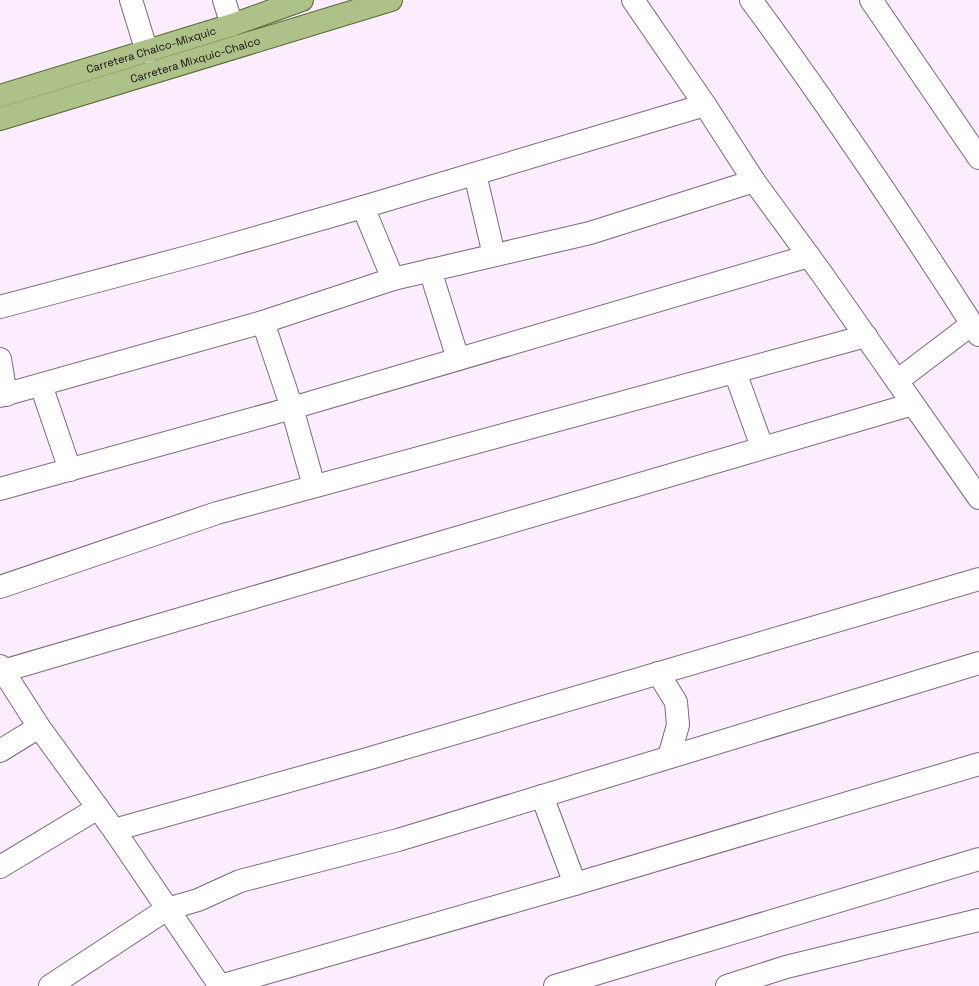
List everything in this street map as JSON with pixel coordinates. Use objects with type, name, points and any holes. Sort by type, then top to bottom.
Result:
[{"type":"main road","name":"Carretera Mixquic-Chalco","points":[[0,119],[391,0]]},
{"type":"main road","name":"Carretera Chalco-Mixquic","points":[[0,96],[232,25],[290,2]]},
{"type":"street","points":[[130,0],[147,52]]},
{"type":"street","points":[[224,0],[232,25]]},
{"type":"street","points":[[633,0],[705,105],[754,181],[866,336],[979,498]]},
{"type":"street","points":[[751,0],[902,217],[975,329],[897,381]]},
{"type":"street","points":[[871,0],[979,158]]},
{"type":"street","points":[[290,2],[294,30]]},
{"type":"street","points":[[0,307],[206,252],[705,105]]},
{"type":"street","points":[[475,174],[494,255]]},
{"type":"street","points":[[0,359],[3,396],[263,322],[393,279],[590,233],[754,181]]},
{"type":"street","points":[[363,207],[393,279]]},
{"type":"street","points":[[0,490],[458,360],[809,256]]},
{"type":"street","points":[[430,270],[458,360]]},
{"type":"street","points":[[263,322],[292,408],[314,486]]},
{"type":"street","points":[[0,587],[217,513],[866,336]]},
{"type":"street","points":[[735,372],[762,447]]},
{"type":"street","points":[[41,385],[70,470]]},
{"type":"street","points":[[913,404],[2,668],[39,727],[114,830],[220,986],[575,884],[979,764]]},
{"type":"street","points":[[114,830],[374,757],[979,579]]},
{"type":"street","points":[[50,986],[167,909],[198,900],[240,881],[398,840],[979,663]]},
{"type":"street","points":[[658,673],[676,702],[678,725],[670,757]]},
{"type":"street","points":[[0,751],[39,727]]},
{"type":"street","points":[[542,796],[575,884]]},
{"type":"street","points":[[0,867],[98,808]]},
{"type":"street","points":[[554,986],[979,859]]},
{"type":"street","points":[[727,986],[786,967],[979,920]]}]
